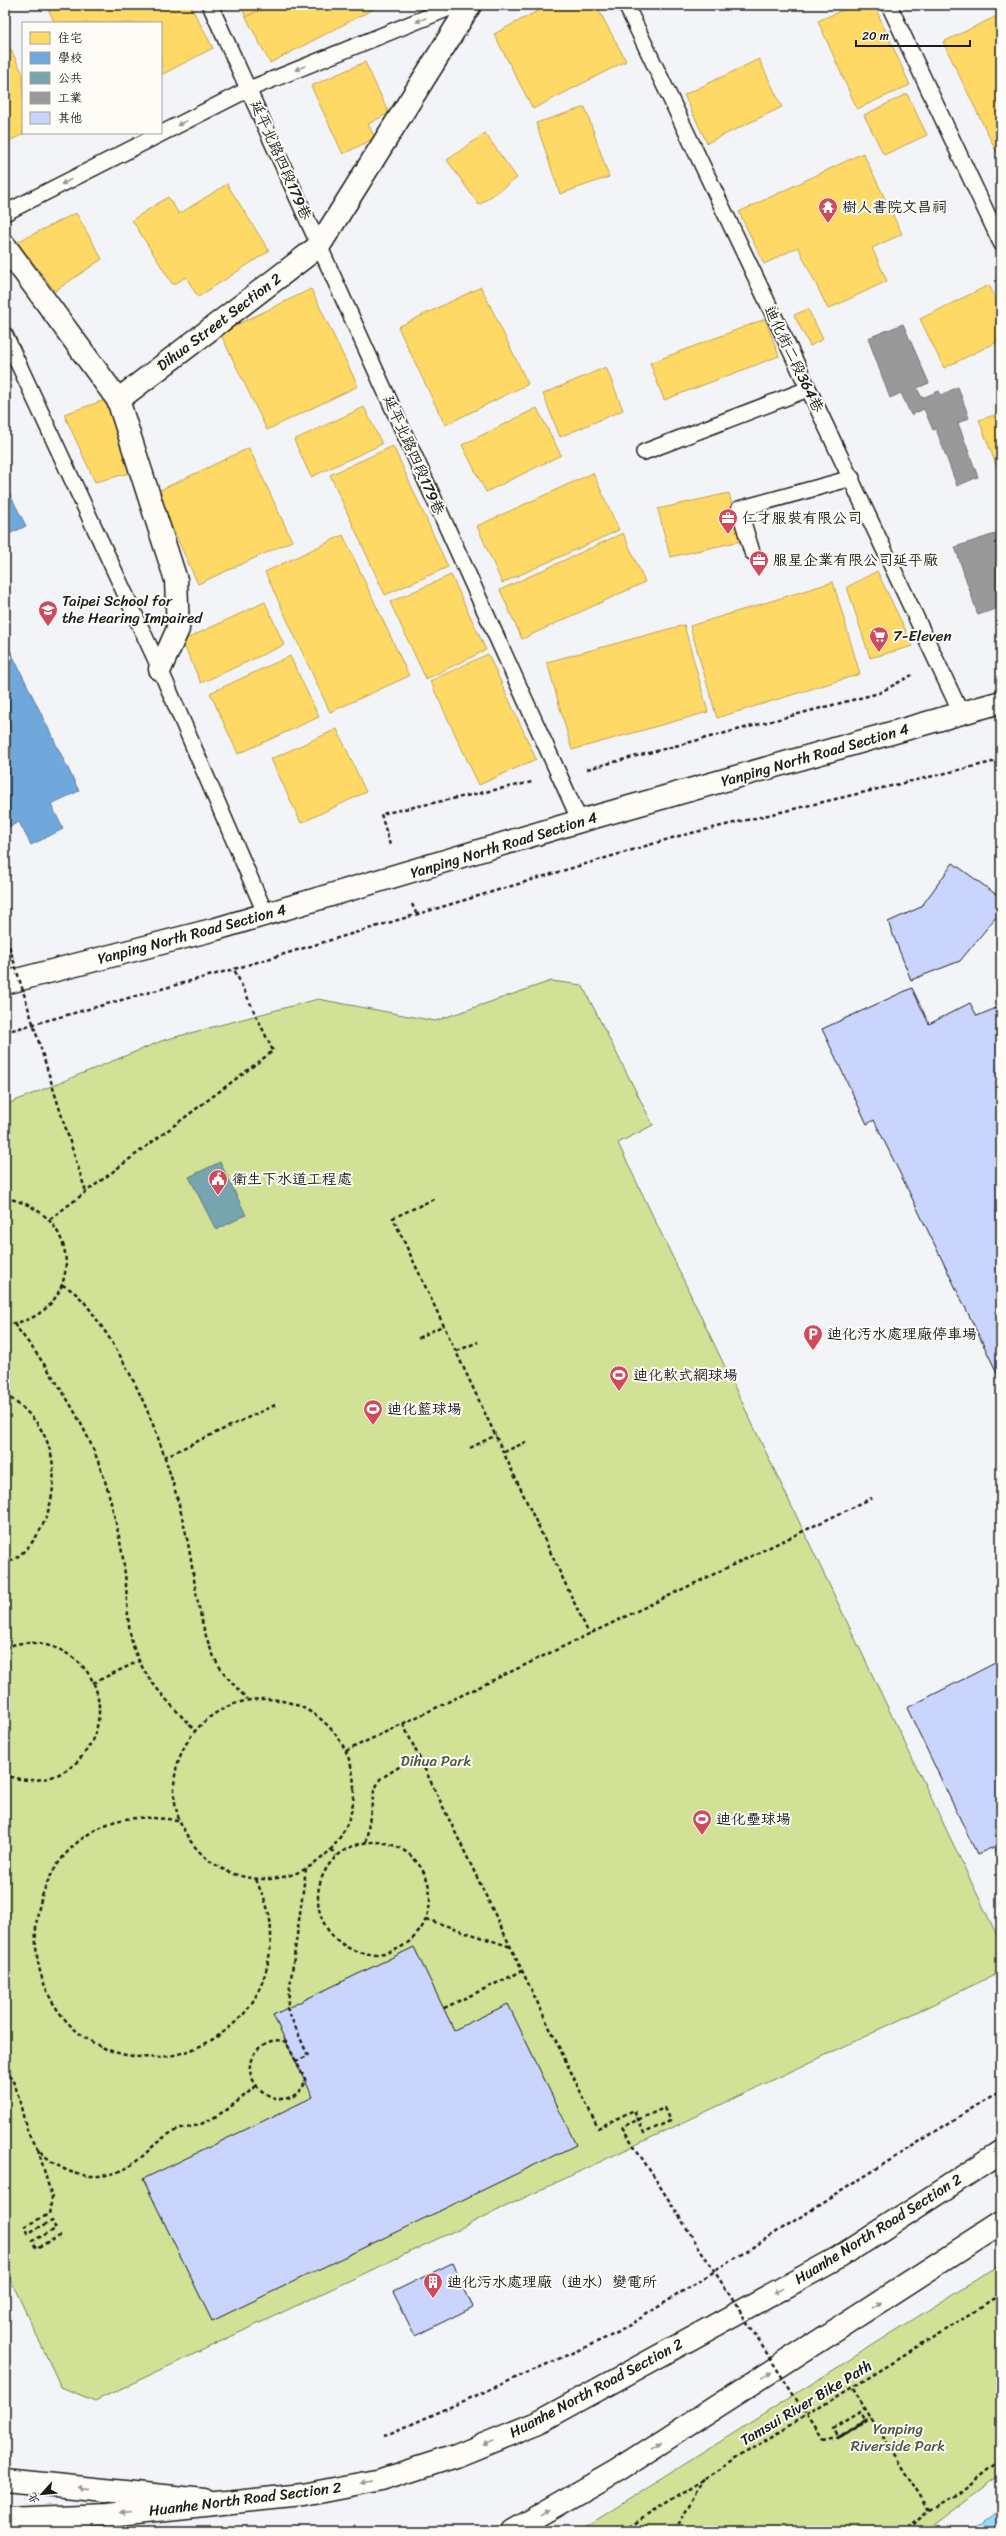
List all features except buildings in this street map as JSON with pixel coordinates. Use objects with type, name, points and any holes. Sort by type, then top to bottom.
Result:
[{"type":"street","name":"Dihua Street Section 2","points":[[118,400],[319,246],[470,5]]},
{"type":"street","points":[[5,246],[118,400],[176,580],[178,629],[160,669]]},
{"type":"street","name":"Yanping North Road Section 4","points":[[5,983],[266,915],[399,877],[580,821],[1001,702]]},
{"type":"street","name":"Huanhe North Road Section 2","points":[[5,2519],[108,2515],[303,2495],[381,2480],[456,2456],[537,2423],[838,2258],[1001,2152]]},
{"type":"street","points":[[512,2531],[618,2470],[1001,2223]]},
{"type":"street","points":[[5,2480],[233,2503]]},
{"type":"lane","name":"延平北路四段179巷","points":[[210,5],[580,821]]},
{"type":"lane","points":[[162,133],[249,89],[457,5]]},
{"type":"lane","name":"迪化街二段364巷","points":[[626,5],[808,389],[852,478],[961,713]]},
{"type":"lane","points":[[889,5],[1001,243]]},
{"type":"lane","points":[[5,213],[160,134]]},
{"type":"lane","points":[[5,335],[160,669],[266,915]]},
{"type":"lane","points":[[644,452],[808,389]]},
{"type":"lane","points":[[752,552],[739,509],[852,478]]},
{"type":"path","points":[[399,877],[381,814],[559,776],[879,693],[914,674]]},
{"type":"path","points":[[5,1032],[234,969],[679,836],[1001,760]]},
{"type":"path","points":[[5,933],[86,1192]]},
{"type":"path","points":[[50,1219],[273,1050],[234,969]]},
{"type":"path","points":[[5,1198],[21,1201],[37,1208],[50,1219],[60,1234],[65,1250],[66,1268],[62,1285],[54,1299],[43,1310],[14,1324],[5,1324]]},
{"type":"path","points":[[434,1199],[393,1218],[589,1634]]},
{"type":"path","points":[[62,1285],[78,1294],[122,1357],[140,1392],[164,1457],[185,1530],[209,1645],[225,1674],[247,1699]]},
{"type":"path","points":[[14,1324],[50,1369],[98,1460],[120,1541],[132,1639],[139,1660],[152,1682],[195,1731]]},
{"type":"path","points":[[418,1338],[444,1325]]},
{"type":"path","points":[[457,1352],[478,1342]]},
{"type":"path","points":[[5,1394],[26,1410],[44,1434],[53,1462],[54,1491],[46,1519],[31,1543],[5,1564]]},
{"type":"path","points":[[164,1457],[275,1405]]},
{"type":"path","points":[[470,1448],[496,1435]]},
{"type":"path","points":[[504,1452],[526,1442]]},
{"type":"path","points":[[346,1751],[872,1498]]},
{"type":"path","points":[[5,1648],[28,1642],[48,1645],[66,1652],[81,1665],[93,1682],[99,1702],[98,1723],[92,1744],[79,1762],[61,1774],[40,1780],[19,1780],[5,1775]]},
{"type":"path","points":[[93,1682],[139,1660]]},
{"type":"path","points":[[247,1699],[276,1699],[304,1707],[327,1724],[346,1751],[354,1774],[354,1803],[345,1831],[331,1850],[306,1869],[282,1878],[256,1879],[233,1874],[212,1862],[192,1842],[178,1820],[174,1787],[180,1757],[195,1731],[218,1710],[247,1699]]},
{"type":"path","points":[[403,1724],[598,2128],[634,2110],[636,2116],[639,2122],[642,2127],[644,2133],[670,2121],[664,2108],[643,2118],[636,2121],[622,2127],[823,2441],[838,2438],[843,2434],[865,2421],[861,2413],[834,2430],[837,2433],[840,2437],[872,2418]]},
{"type":"path","points":[[366,1842],[374,1791],[380,1779],[418,1754]]},
{"type":"path","points":[[42,1887],[55,1863],[80,1839],[110,1823],[145,1816],[178,1820]]},
{"type":"path","points":[[366,1842],[383,1842],[398,1847],[413,1857],[423,1870],[429,1886],[430,1902],[426,1919],[418,1932],[407,1943],[393,1950],[377,1953],[362,1952],[347,1946],[335,1937],[326,1925],[320,1911],[318,1896],[321,1882],[327,1867],[336,1856],[350,1847],[366,1842]]},
{"type":"path","points":[[331,1850],[336,1856]]},
{"type":"path","points":[[296,2061],[308,2056],[287,2008],[306,1869]]},
{"type":"path","points":[[37,1974],[44,1994],[64,2022],[92,2043],[124,2055],[158,2058],[192,2051],[222,2035],[242,2015],[264,1980],[270,1946],[268,1912],[256,1879]]},
{"type":"path","points":[[34,1913],[35,1906]]},
{"type":"path","points":[[426,1919],[510,1947]]},
{"type":"path","points":[[32,1947],[32,1954]]},
{"type":"path","points":[[444,2008],[522,1971]]},
{"type":"path","points":[[275,2040],[286,2042],[296,2061],[306,2081],[303,2088],[295,2094],[283,2098],[270,2097],[256,2086],[250,2072],[251,2062],[262,2046],[275,2040]]},
{"type":"path","points":[[5,2069],[15,2086],[25,2126],[38,2149],[52,2198],[50,2214],[25,2226],[28,2233],[52,2221],[56,2229],[32,2241],[36,2248],[60,2236],[61,2240]]},
{"type":"path","points":[[38,2149],[55,2165],[65,2170],[90,2177],[105,2176],[131,2165],[168,2134],[217,2116],[256,2086]]},
{"type":"path","points":[[385,2436],[617,2333],[1001,2090]]},
{"type":"path","name":"Tamsui River Bike Path","points":[[623,2531],[781,2429],[853,2389],[1001,2295]]},
{"type":"path","points":[[853,2389],[929,2511]]},
{"type":"path","points":[[904,2531],[929,2511],[960,2494],[1001,2461]]},
{"type":"path","points":[[675,2531],[704,2478]]},
{"type":"green space","name":"Dihua Park","points":[[551,981],[582,985],[653,1125],[618,1143],[1001,1944],[1001,1972],[95,2401],[61,2387],[5,2268],[5,1105],[164,1040],[318,999],[435,1021]]},
{"type":"green space","name":"Yanping Riverside Park","points":[[1001,2264],[1001,2475],[926,2531],[579,2531]]},
{"type":"water","points":[[1001,2509],[1001,2531],[970,2531]]},
{"type":"place","name":"樹人書院文昌祠","points":[[828,224]]},
{"type":"place","name":"仁才服裝有限公司","points":[[728,535]]},
{"type":"place","name":"服星企業有限公司延平廠","points":[[759,577]]},
{"type":"place","name":"Taipei School for the Hearing Impaired","points":[[48,627]]},
{"type":"place","name":"7-Eleven","points":[[879,653]]},
{"type":"place","name":"衛生下水道工程處","points":[[218,1196]]},
{"type":"place","name":"迪化汚水處理廠停車場","points":[[813,1351]]},
{"type":"place","name":"迪化軟式網球場","points":[[619,1392]]},
{"type":"place","name":"迪化籃球場","points":[[373,1426]]},
{"type":"place","name":"迪化壘球場","points":[[702,1836]]},
{"type":"place","name":"迪化污水處理廠（迪水）變電所","points":[[433,2299]]}]
